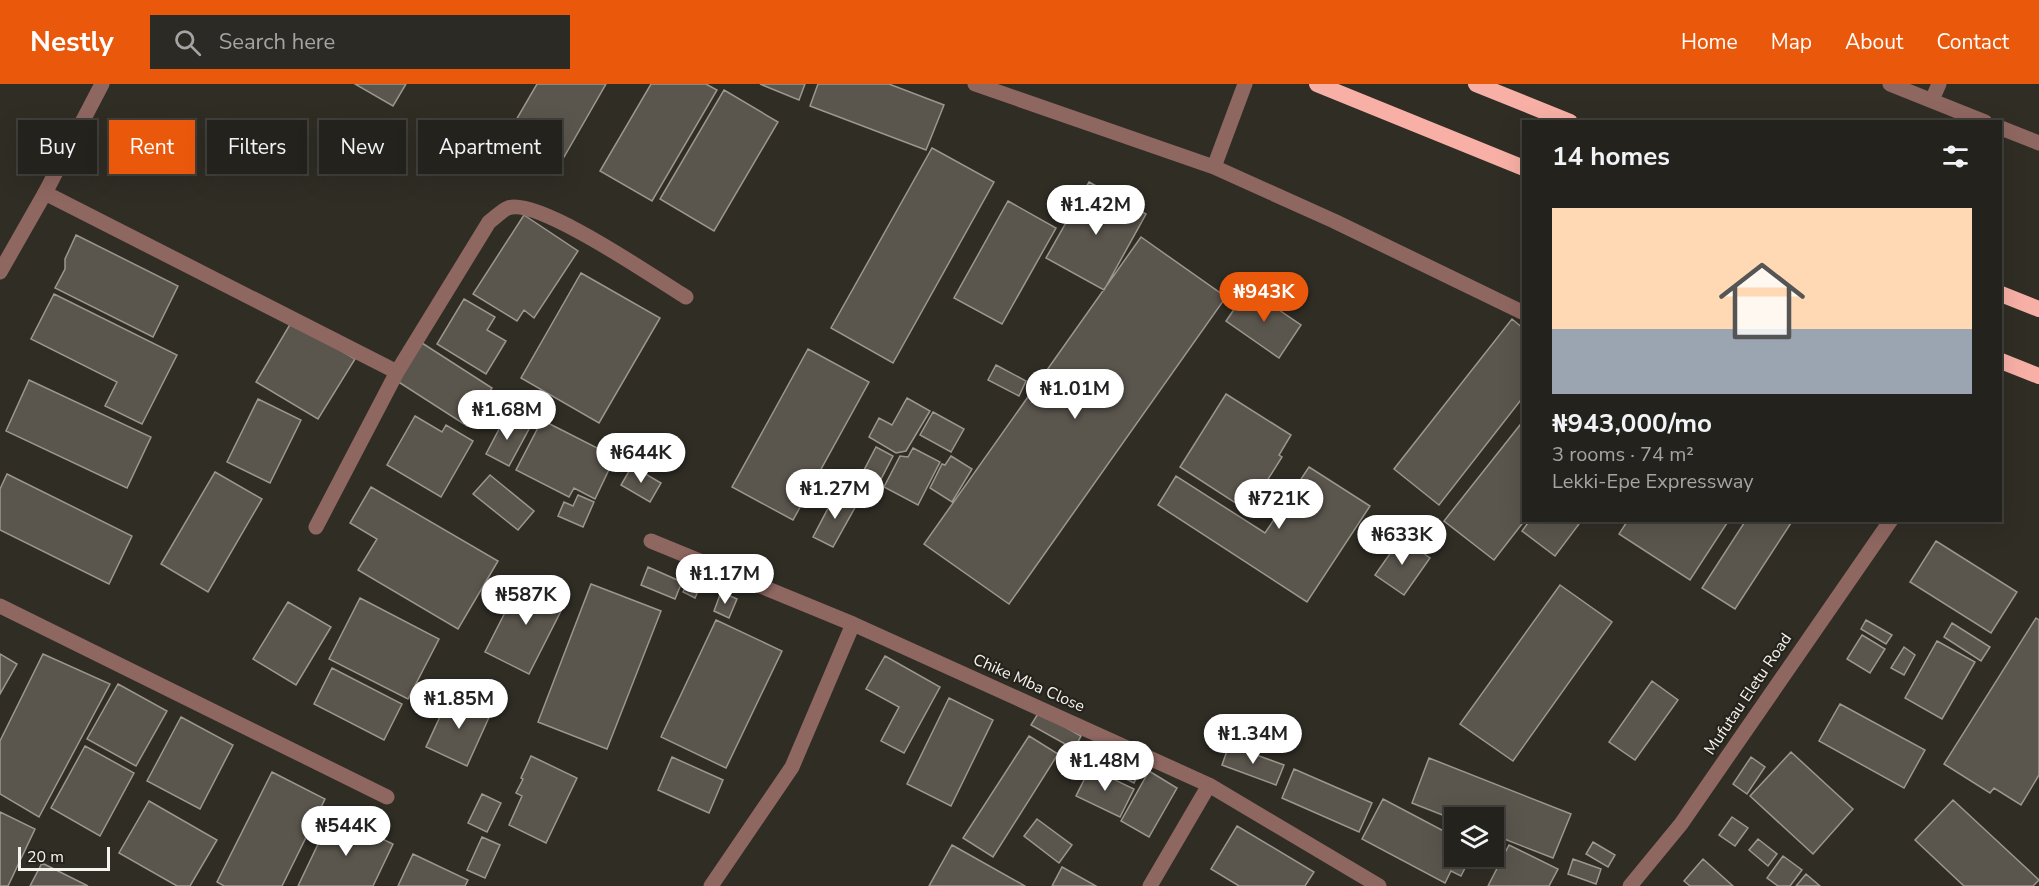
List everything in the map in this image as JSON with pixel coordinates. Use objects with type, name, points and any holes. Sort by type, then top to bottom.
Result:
[{"type":"highway","points":[[1317,84],[1522,167]]},
{"type":"highway","points":[[1476,84],[1565,120]]},
{"type":"highway","points":[[2002,294],[2039,309]]},
{"type":"highway","points":[[2002,361],[2039,376]]},
{"type":"street","points":[[0,272],[45,193],[102,84]]},
{"type":"street","points":[[975,84],[1214,167],[1334,221],[1522,313]]},
{"type":"street","points":[[1214,167],[1245,84]]},
{"type":"street","points":[[1890,84],[1980,120]]},
{"type":"street","points":[[1932,100],[1939,84]]},
{"type":"street","points":[[2002,128],[2039,143]]},
{"type":"street","points":[[45,193],[397,372]]},
{"type":"street","points":[[316,527],[397,372],[489,222],[509,207],[531,209],[573,228],[686,297]]},
{"type":"street","name":"Mufutau Eletu Road","points":[[1630,886],[1681,824],[1890,522]]},
{"type":"street","name":"Chike Mba Close","points":[[651,541],[853,624],[1209,784],[1379,886]]},
{"type":"street","points":[[0,606],[387,797]]},
{"type":"street","points":[[711,886],[792,767],[853,624]]},
{"type":"street","points":[[1150,886],[1209,784]]},
{"type":"building","points":[[355,84],[406,84],[393,106]]},
{"type":"building","points":[[537,84],[606,84],[564,157],[562,156],[562,120],[516,120]]},
{"type":"building","points":[[651,84],[706,84],[717,90],[652,201],[600,171]]},
{"type":"building","points":[[760,84],[805,84],[799,100]]},
{"type":"building","points":[[818,84],[889,84],[944,105],[926,150],[810,106]]},
{"type":"building","points":[[724,90],[778,122],[714,231],[660,199]]},
{"type":"building","points":[[932,148],[994,182],[893,363],[831,328]]},
{"type":"building","points":[[1089,182],[1146,214],[1104,290],[1046,258]]},
{"type":"building","points":[[1008,201],[1056,228],[1002,324],[954,298]]},
{"type":"building","points":[[524,215],[578,251],[534,318],[524,310],[517,321],[473,294]]},
{"type":"building","points":[[76,235],[178,286],[153,337],[55,288],[65,269],[65,259]]},
{"type":"building","points":[[1141,237],[1226,297],[1009,604],[924,544]]},
{"type":"building","points":[[581,273],[660,318],[599,423],[521,378]]},
{"type":"building","points":[[1248,289],[1301,325],[1279,358],[1226,321]]},
{"type":"building","points":[[54,294],[177,355],[142,424],[105,406],[117,382],[31,339]]},
{"type":"building","points":[[464,299],[495,317],[487,330],[506,341],[486,374],[437,344]]},
{"type":"building","points":[[1512,319],[1522,327],[1522,399],[1439,505],[1394,469]]},
{"type":"building","points":[[292,321],[355,359],[318,419],[256,382]]},
{"type":"building","points":[[422,343],[492,388],[467,426],[397,381]]},
{"type":"building","points":[[808,349],[869,382],[793,520],[732,487]]},
{"type":"building","points":[[996,365],[1026,381],[1019,396],[988,380]]},
{"type":"building","points":[[29,380],[151,437],[127,488],[6,431]]},
{"type":"building","points":[[1226,394],[1291,435],[1279,455],[1282,457],[1248,511],[1180,467]]},
{"type":"building","points":[[907,398],[930,411],[906,451],[896,453],[869,437],[879,418],[892,425]]},
{"type":"building","points":[[258,399],[301,420],[270,483],[227,462]]},
{"type":"building","points":[[933,412],[964,429],[951,452],[920,435]]},
{"type":"building","points":[[415,416],[442,432],[446,425],[473,441],[441,497],[387,465]]},
{"type":"building","points":[[506,416],[529,429],[509,466],[486,454]]},
{"type":"building","points":[[542,420],[615,457],[595,499],[574,488],[569,497],[516,470]]},
{"type":"building","points":[[1522,423],[1523,522],[1494,560],[1444,521]]},
{"type":"building","points":[[876,447],[893,456],[880,481],[863,472]]},
{"type":"building","points":[[913,448],[940,462],[918,505],[884,487],[900,456],[908,457]]},
{"type":"building","points":[[951,456],[972,469],[952,502],[930,488],[942,464],[945,465]]},
{"type":"building","points":[[632,466],[661,483],[650,502],[621,485]]},
{"type":"building","points":[[1309,467],[1370,506],[1307,602],[1158,505],[1176,476],[1265,533]]},
{"type":"building","points":[[215,472],[262,499],[208,592],[161,564]]},
{"type":"building","points":[[7,474],[132,536],[109,584],[0,530],[0,489]]},
{"type":"building","points":[[490,475],[534,511],[518,530],[473,494]]},
{"type":"building","points":[[371,487],[498,561],[458,629],[358,570],[377,539],[350,523]]},
{"type":"building","points":[[836,493],[857,504],[833,547],[813,537]]},
{"type":"building","points":[[578,495],[594,502],[583,527],[558,516],[564,502],[573,506]]},
{"type":"building","points":[[1529,522],[1580,522],[1555,556],[1522,531]]},
{"type":"building","points":[[1627,522],[1728,522],[1690,580],[1619,534]]},
{"type":"building","points":[[1745,522],[1791,523],[1735,609],[1702,588]]},
{"type":"building","points":[[1401,538],[1430,558],[1404,595],[1375,575]]},
{"type":"building","points":[[1936,541],[2017,592],[1991,633],[1910,582]]},
{"type":"building","points":[[648,567],[682,582],[675,599],[641,585]]},
{"type":"building","points":[[690,578],[702,583],[695,598],[683,592]]},
{"type":"building","points":[[522,579],[566,601],[529,674],[485,652]]},
{"type":"building","points":[[591,584],[661,611],[607,749],[538,722]]},
{"type":"building","points":[[1560,585],[1612,622],[1513,761],[1460,724]]},
{"type":"building","points":[[721,592],[737,599],[729,618],[714,611]]},
{"type":"building","points":[[360,598],[439,639],[408,699],[329,659]]},
{"type":"building","points":[[288,602],[331,627],[296,685],[253,659]]},
{"type":"building","points":[[2036,618],[2039,620],[2039,775],[2021,805],[1994,788],[1990,793],[1944,764]]},
{"type":"building","points":[[716,620],[782,651],[726,768],[661,737]]},
{"type":"building","points":[[1866,620],[1892,635],[1886,644],[1861,629]]},
{"type":"building","points":[[1952,623],[1990,647],[1981,661],[1944,637]]},
{"type":"building","points":[[1862,635],[1885,649],[1870,673],[1847,659]]},
{"type":"building","points":[[1937,641],[1975,662],[1942,719],[1905,698]]},
{"type":"building","points":[[1904,647],[1915,655],[1904,675],[1891,668]]},
{"type":"building","points":[[0,654],[17,664],[0,694]]},
{"type":"building","points":[[43,654],[110,684],[39,817],[0,794],[0,741]]},
{"type":"building","points":[[885,656],[940,687],[904,753],[881,741],[899,707],[866,689]]},
{"type":"building","points":[[332,668],[402,704],[384,740],[314,704]]},
{"type":"building","points":[[1652,681],[1678,700],[1635,760],[1609,742]]},
{"type":"building","points":[[118,684],[167,711],[136,766],[87,739]]},
{"type":"building","points":[[450,695],[491,713],[467,766],[426,747]]},
{"type":"building","points":[[949,698],[993,720],[951,806],[907,784]]},
{"type":"building","points":[[1840,704],[1925,750],[1904,788],[1819,741]]},
{"type":"building","points":[[1039,712],[1081,736],[1074,749],[1031,725]]},
{"type":"building","points":[[181,717],[233,745],[200,809],[147,781]]},
{"type":"building","points":[[1029,736],[1058,754],[993,857],[963,838]]},
{"type":"building","points":[[1229,745],[1284,765],[1276,785],[1222,765]]},
{"type":"building","points":[[85,746],[134,773],[100,836],[51,808]]},
{"type":"building","points":[[1104,746],[1143,765],[1134,783],[1095,764]]},
{"type":"building","points":[[1791,752],[1853,809],[1813,854],[1750,796]]},
{"type":"building","points":[[531,756],[577,778],[546,843],[509,825],[522,796],[516,793]]},
{"type":"building","points":[[672,757],[723,780],[709,813],[658,790]]},
{"type":"building","points":[[1751,757],[1765,767],[1747,794],[1733,784]]},
{"type":"building","points":[[1429,758],[1571,814],[1553,858],[1504,839],[1504,807],[1444,807],[1444,816],[1412,803]]},
{"type":"building","points":[[1090,768],[1134,789],[1120,817],[1076,796]]},
{"type":"building","points":[[1294,769],[1372,803],[1359,832],[1282,798]]},
{"type":"building","points":[[1149,771],[1177,788],[1149,837],[1121,821]]},
{"type":"building","points":[[272,772],[325,799],[282,886],[224,886],[217,882]]},
{"type":"building","points":[[482,794],[501,803],[487,832],[468,823]]},
{"type":"building","points":[[1383,799],[1444,831],[1444,867],[1466,867],[1461,876],[1451,871],[1445,883],[1362,839]]},
{"type":"building","points":[[1953,800],[2039,880],[2033,886],[1964,886],[1915,840]]},
{"type":"building","points":[[149,801],[217,840],[190,886],[177,886],[119,853]]},
{"type":"building","points":[[0,812],[35,829],[8,886],[0,886]]},
{"type":"building","points":[[332,815],[393,844],[373,886],[298,886]]},
{"type":"building","points":[[1732,817],[1748,828],[1735,846],[1719,835]]},
{"type":"building","points":[[1037,819],[1072,845],[1059,863],[1024,836]]},
{"type":"building","points":[[1237,826],[1314,872],[1305,886],[1239,886],[1211,869]]},
{"type":"building","points":[[482,837],[500,845],[485,878],[467,870]]},
{"type":"building","points":[[1758,839],[1777,854],[1768,866],[1749,850]]},
{"type":"building","points":[[1593,842],[1615,855],[1608,867],[1586,854]]},
{"type":"building","points":[[952,845],[1025,886],[929,886]]},
{"type":"building","points":[[1509,845],[1558,869],[1549,886],[1488,886],[1498,867],[1504,867],[1504,855]]},
{"type":"building","points":[[413,854],[468,880],[465,886],[398,886]]},
{"type":"building","points":[[1783,856],[1802,870],[1790,886],[1778,886],[1767,878]]},
{"type":"building","points":[[1573,859],[1601,869],[1596,884],[1568,874]]},
{"type":"building","points":[[1703,859],[1733,886],[1690,886],[1684,881]]},
{"type":"building","points":[[42,863],[88,886],[30,886]]},
{"type":"building","points":[[1062,867],[1096,886],[1052,886]]},
{"type":"building","points":[[1806,874],[1820,886],[1796,886]]}]
